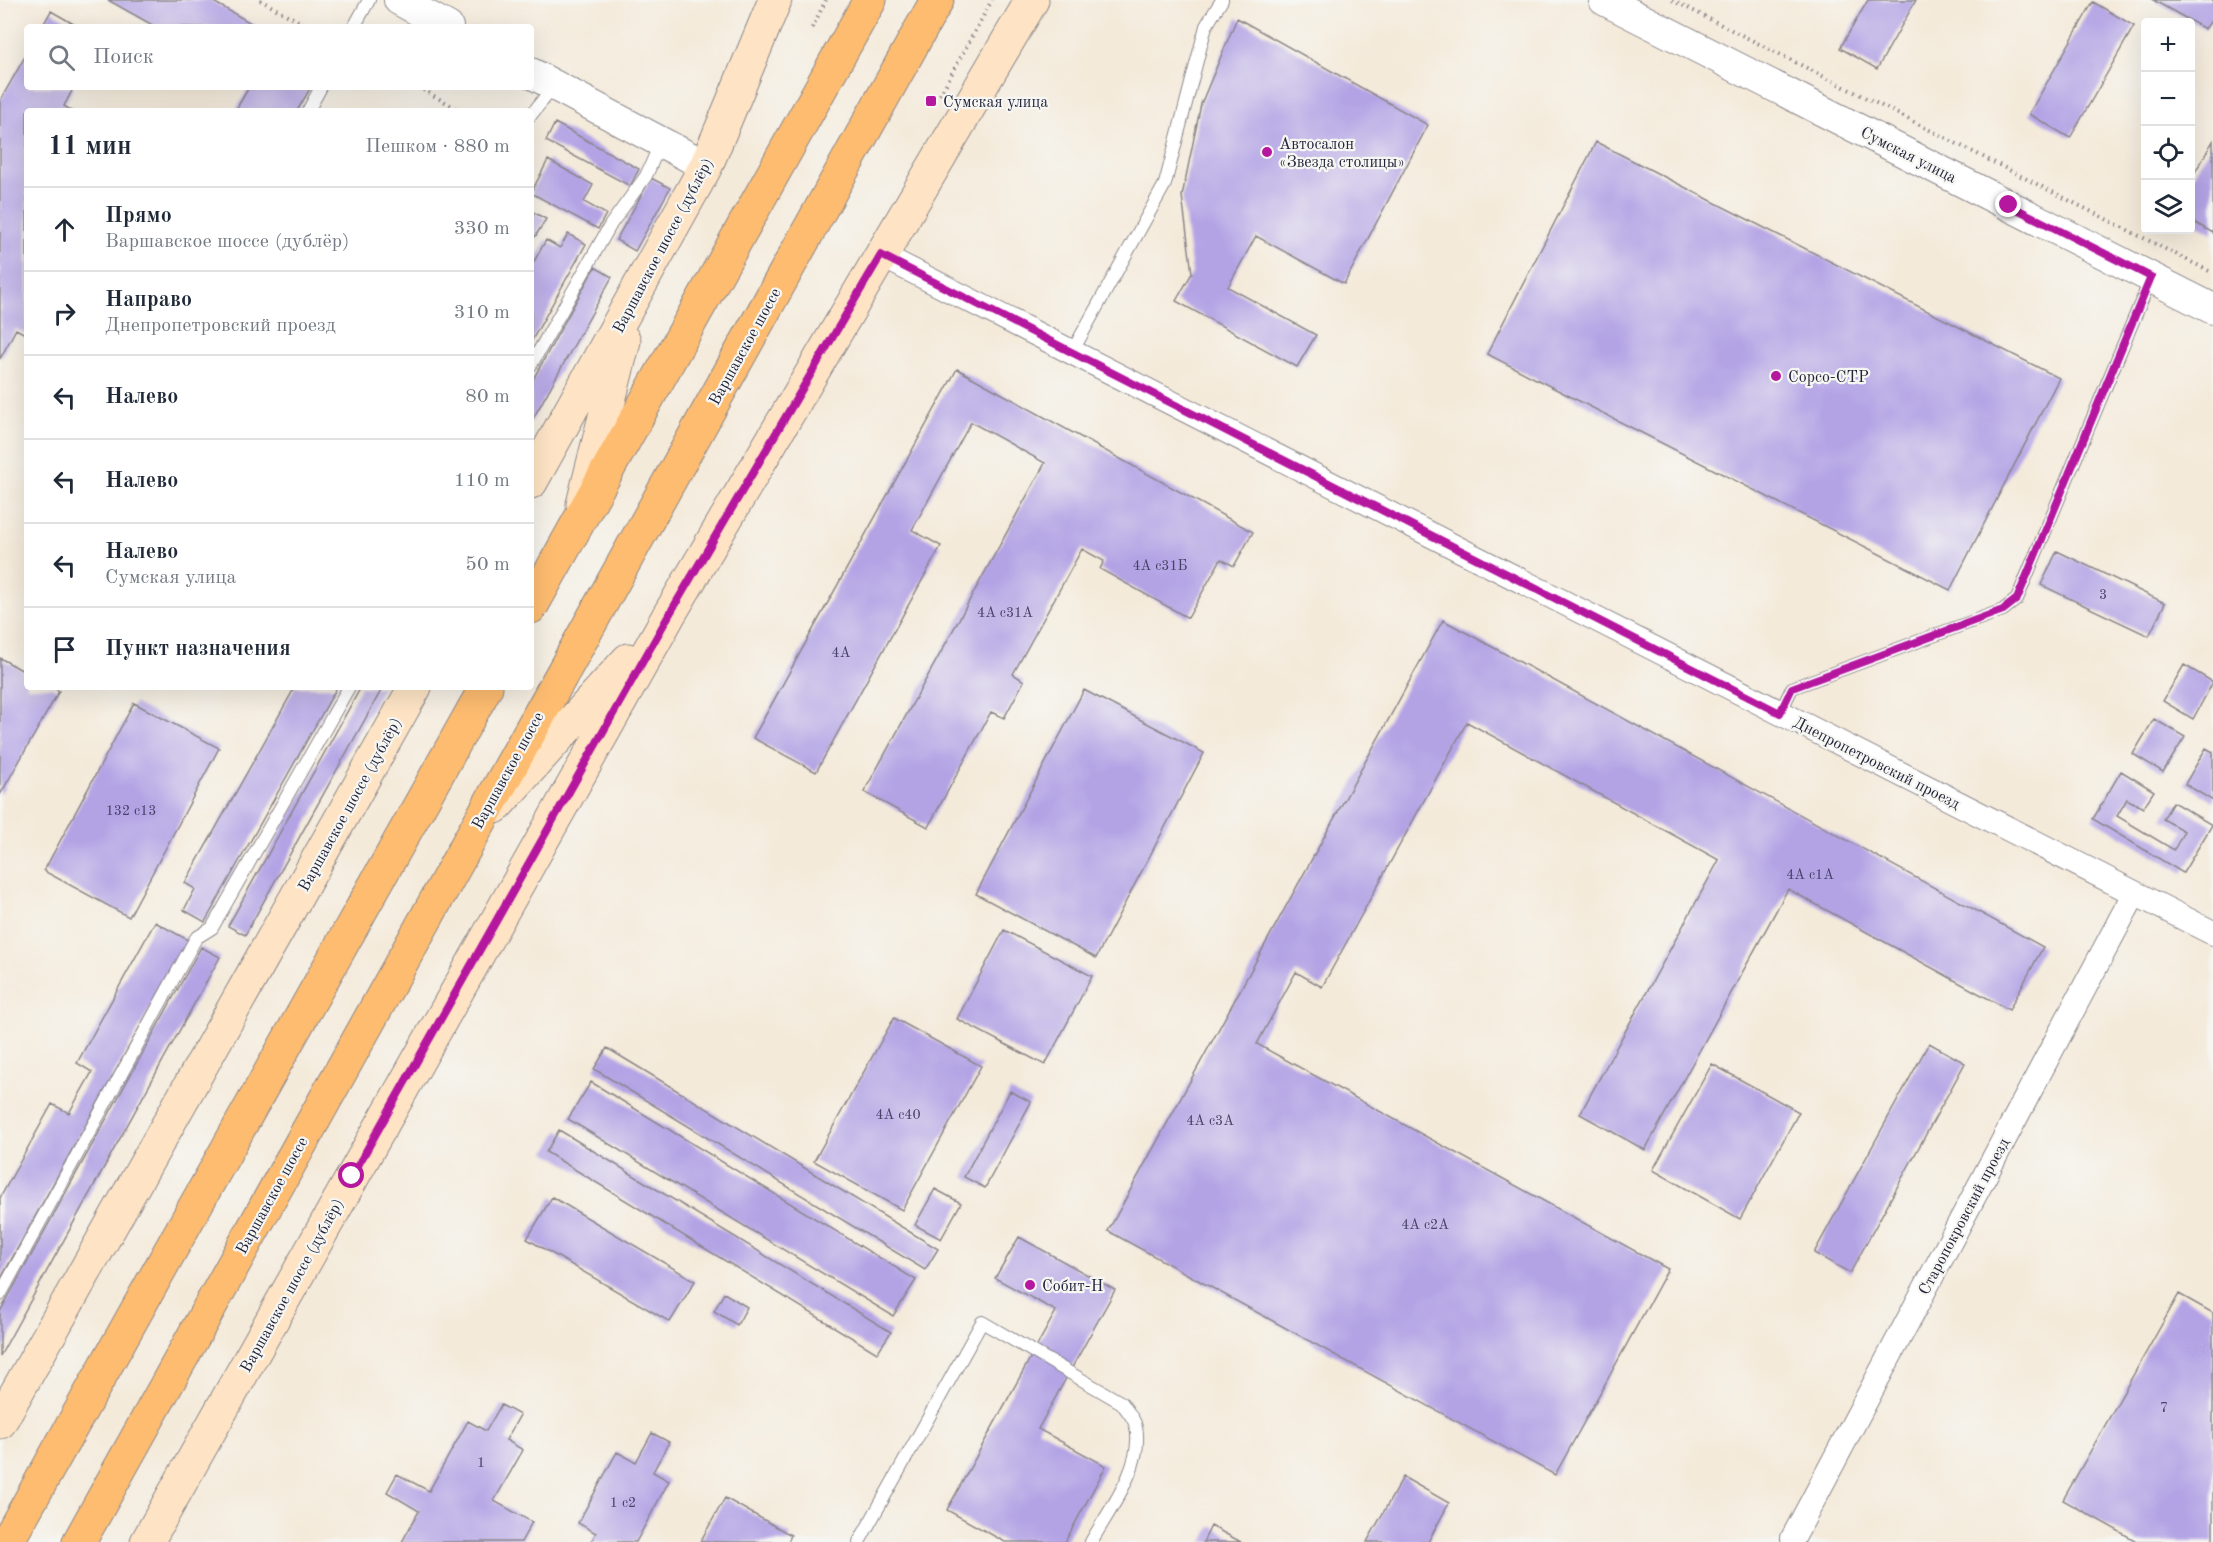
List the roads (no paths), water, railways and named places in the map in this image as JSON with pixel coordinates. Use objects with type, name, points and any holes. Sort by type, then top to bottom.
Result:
[{"type":"main road","name":"Варшавское шоссе (дублёр)","points":[[534,477],[706,166],[775,0]]},
{"type":"main road","points":[[534,602],[870,0]]},
{"type":"main road","name":"Варшавское шоссе","points":[[79,1542],[937,0]]},
{"type":"main road","name":"Варшавское шоссе (дублёр)","points":[[147,1542],[669,615],[1032,0]]},
{"type":"main road","points":[[578,523],[634,299]]},
{"type":"main road","points":[[471,834],[669,615]]},
{"type":"main road","name":"Варшавское шоссе (дублёр)","points":[[0,1422],[413,690]]},
{"type":"main road","points":[[7,1542],[484,690]]},
{"type":"street","points":[[399,0],[443,24]]},
{"type":"street","name":"Сумская улица","points":[[1604,0],[2213,309]]},
{"type":"street","points":[[543,79],[706,166]]},
{"type":"street","name":"Днепропетровский проезд","points":[[881,255],[2213,933]]},
{"type":"street","name":"Старопокровский проезд","points":[[1796,1540],[2134,894]]},
{"type":"lane","points":[[356,24],[369,0]]},
{"type":"lane","points":[[1072,352],[1165,184],[1206,26],[1222,0]]},
{"type":"lane","points":[[533,108],[543,79]]},
{"type":"lane","points":[[310,108],[319,90]]},
{"type":"lane","points":[[534,360],[611,224],[646,176],[661,142]]},
{"type":"lane","points":[[1780,713],[1792,688],[2003,610],[2017,599],[2151,277]]},
{"type":"lane","points":[[0,1295],[196,938],[212,928],[347,690]]},
{"type":"lane","points":[[859,1542],[982,1322],[1122,1403],[1136,1425],[1137,1448],[1130,1470],[1091,1542]]},
{"type":"place","name":"Сумская улица","points":[[931,101]]},
{"type":"place","name":"Автосалон «Звезда столицы»","points":[[1267,152]]},
{"type":"place","name":"Сорсо-СТР","points":[[1776,376]]},
{"type":"place","name":"Собит-Н","points":[[1030,1285]]}]
